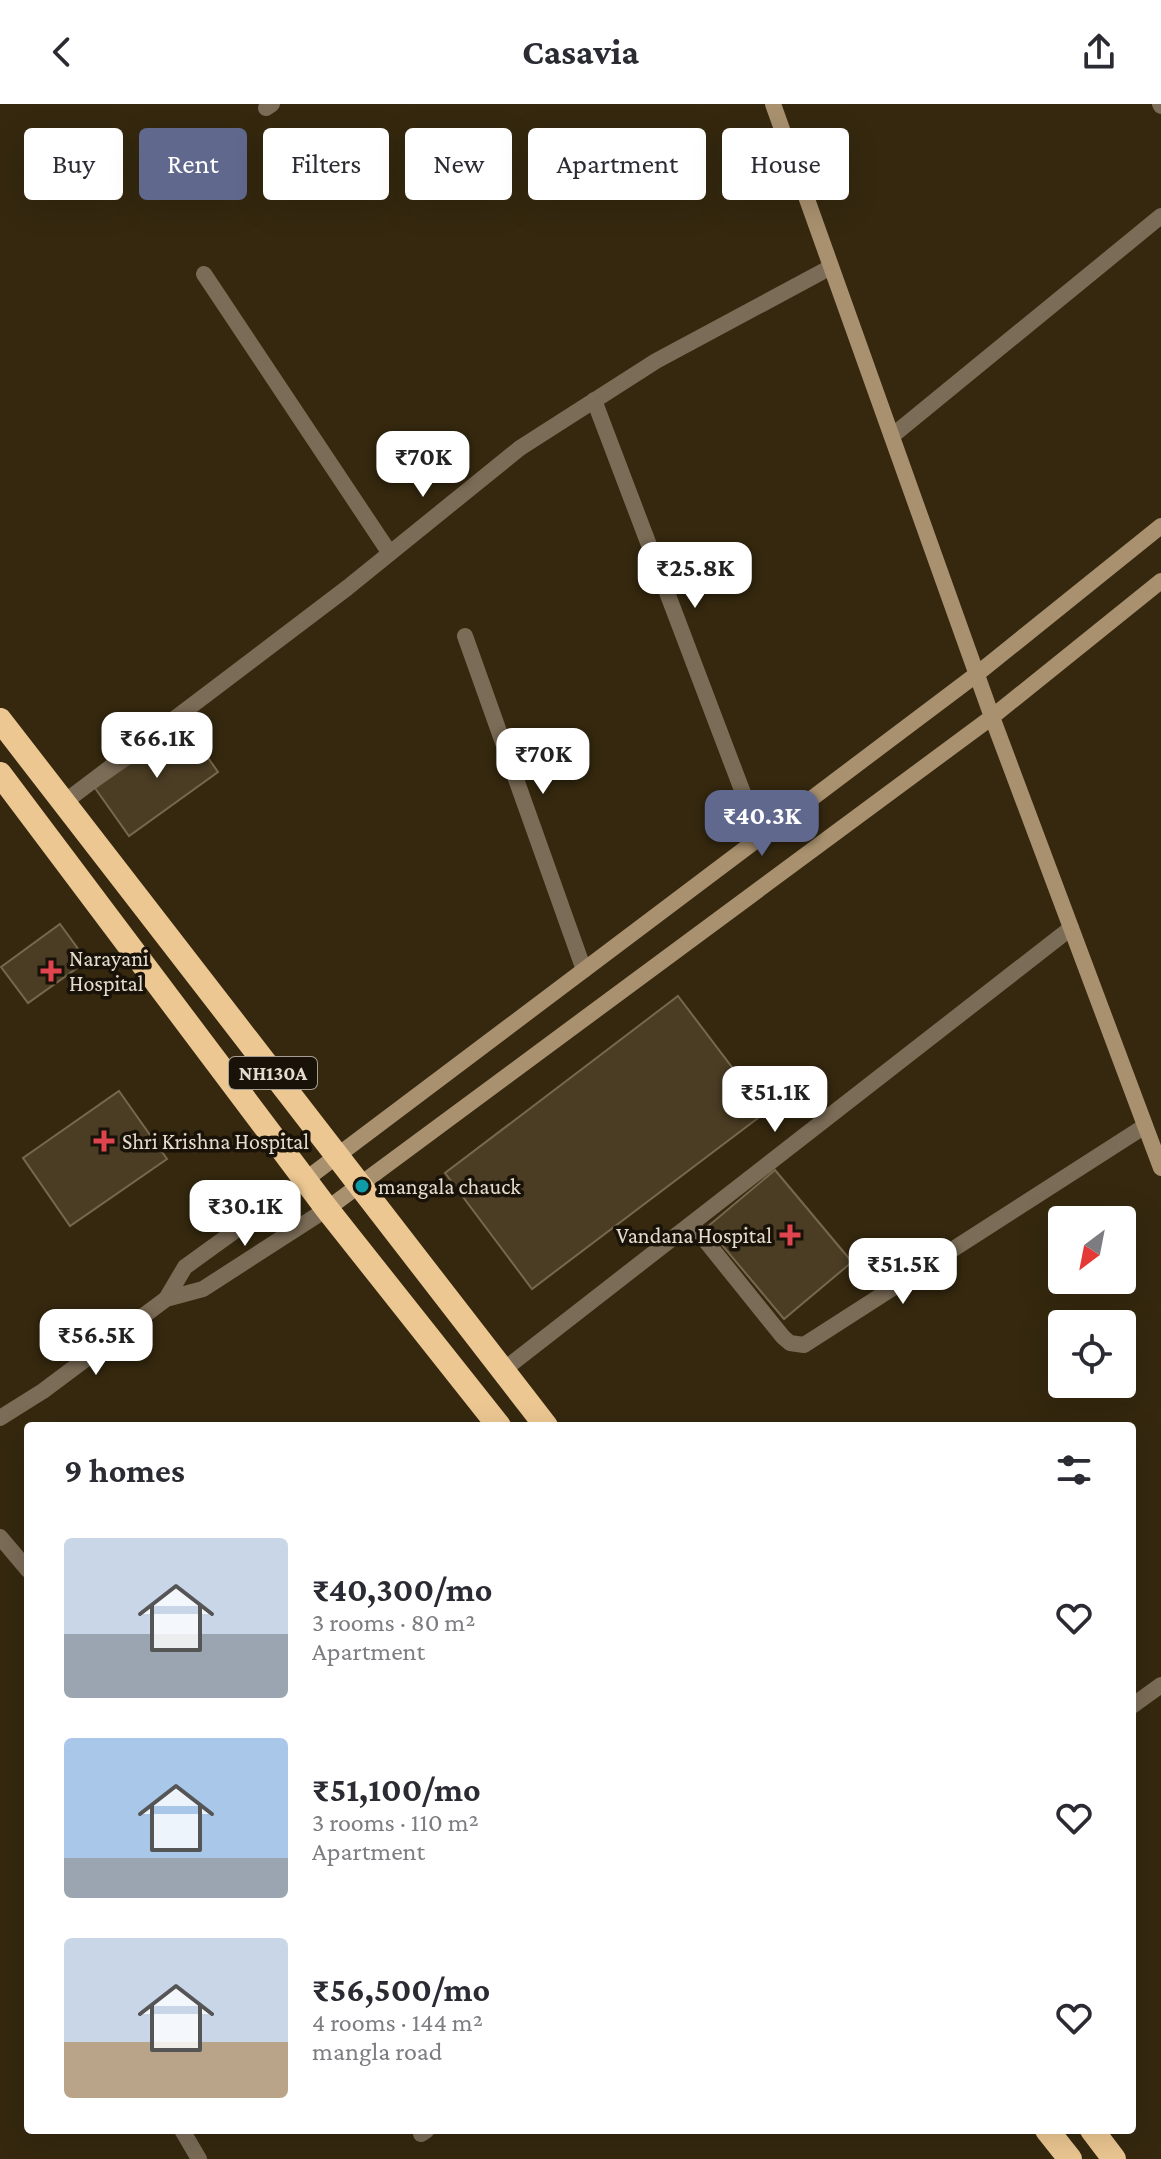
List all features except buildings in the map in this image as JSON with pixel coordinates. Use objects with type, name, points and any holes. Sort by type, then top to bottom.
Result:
[{"type":"highway","name":"NH130A","points":[[0,720],[543,1422]]},
{"type":"highway","name":"NH130A","points":[[0,774],[327,1209],[496,1422]]},
{"type":"highway","points":[[1050,2134],[1070,2159]]},
{"type":"highway","points":[[1095,2134],[1114,2159]]},
{"type":"main road","points":[[773,104],[992,717],[1161,1168]]},
{"type":"main road","points":[[305,1180],[759,835],[977,674],[1161,526]]},
{"type":"main road","points":[[327,1209],[992,717],[1161,581]]},
{"type":"street","points":[[892,436],[1161,216]]},
{"type":"street","points":[[62,804],[520,448],[656,361],[831,267]]},
{"type":"street","points":[[204,274],[389,552]]},
{"type":"street","points":[[594,400],[759,835]]},
{"type":"street","points":[[465,636],[584,970]]},
{"type":"street","points":[[502,1371],[1071,928]]},
{"type":"street","points":[[692,1224],[783,1337],[790,1343],[804,1345],[1145,1126]]},
{"type":"street","points":[[166,1299],[185,1267],[305,1180]]},
{"type":"street","points":[[0,1418],[43,1391],[166,1299],[203,1289],[327,1209]]},
{"type":"street","points":[[0,1537],[24,1565]]},
{"type":"street","points":[[1136,1703],[1161,1685]]},
{"type":"street","points":[[184,2134],[199,2159]]},
{"type":"place","name":"Narayani Hospital","points":[[51,971]]},
{"type":"place","name":"Shri Krishna Hospital","points":[[104,1141]]},
{"type":"place","name":"mangala chauck","points":[[362,1186]]},
{"type":"place","name":"Vandana Hospital","points":[[790,1235]]}]
